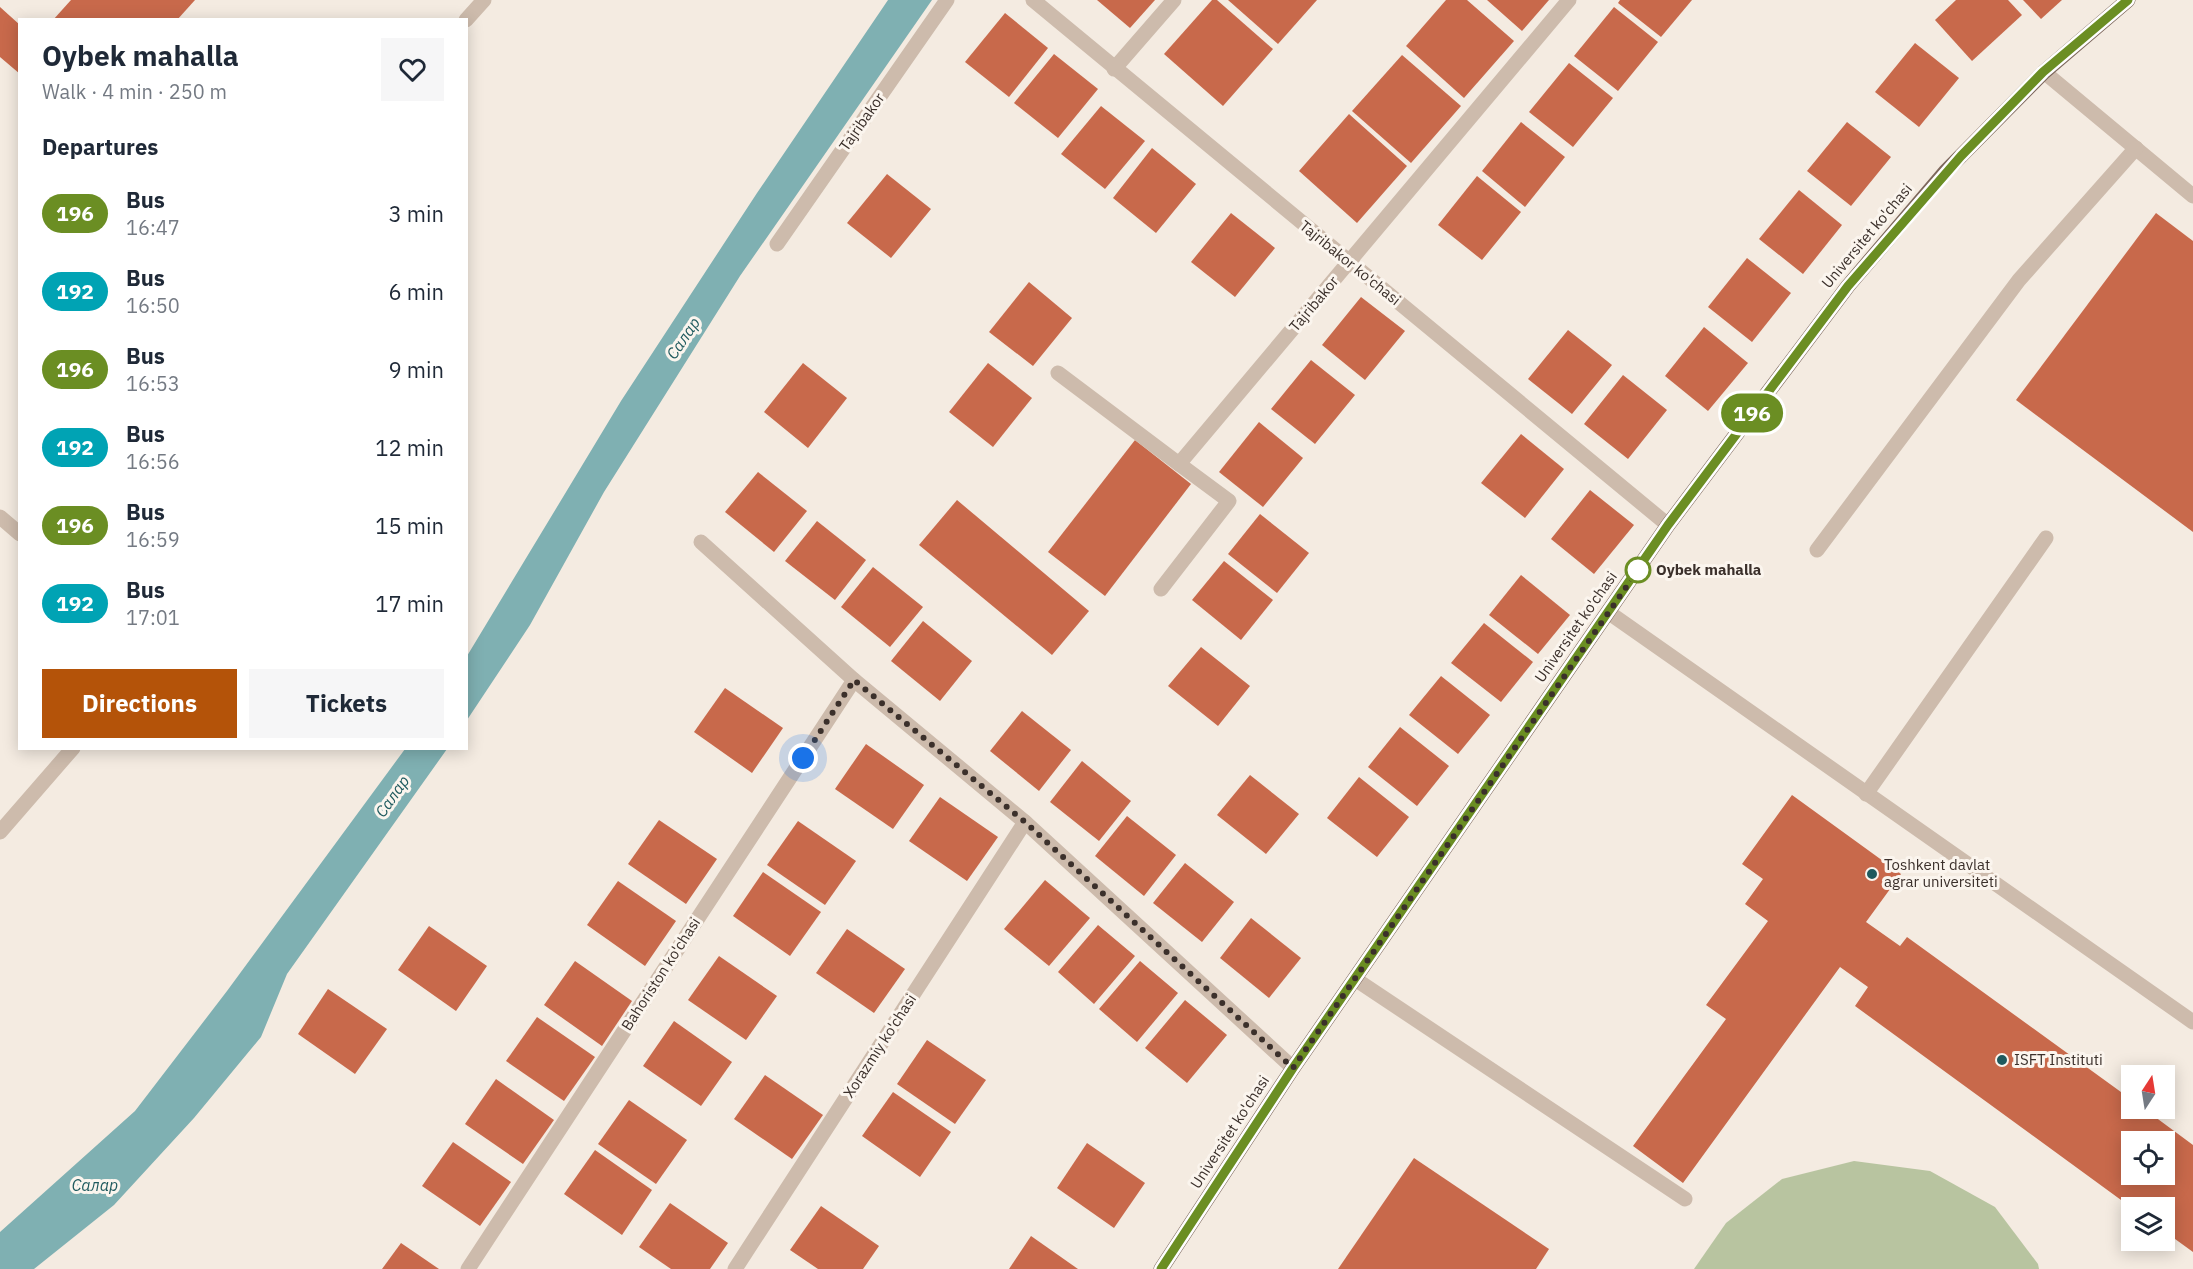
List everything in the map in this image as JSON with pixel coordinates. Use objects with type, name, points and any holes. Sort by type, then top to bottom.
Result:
[{"type":"main road","name":"Universitet ko'chasi","points":[[1161,1269],[1293,1068],[1668,525],[1848,286],[1945,172],[2043,72],[2128,0]]},
{"type":"street","points":[[468,18],[484,0]]},
{"type":"street","name":"Tajribakor","points":[[777,244],[947,0]]},
{"type":"street","name":"Tajribakor ko'chasi","points":[[1033,0],[1668,525]]},
{"type":"street","points":[[1114,69],[1174,0]]},
{"type":"street","name":"Tajribakor","points":[[1179,464],[1569,0]]},
{"type":"street","points":[[2043,72],[2193,196]]},
{"type":"street","points":[[1817,550],[2019,280],[2136,148]]},
{"type":"street","points":[[1058,373],[1229,501],[1161,589]]},
{"type":"street","points":[[0,517],[18,532]]},
{"type":"street","points":[[1866,794],[2046,538]]},
{"type":"street","points":[[701,542],[854,680],[1025,822],[1293,1068]]},
{"type":"street","points":[[1608,612],[2193,1022]]},
{"type":"street","name":"Bahoriston ko'chasi","points":[[468,1269],[854,680]]},
{"type":"street","points":[[0,832],[71,750]]},
{"type":"street","name":"Xorazmiy ko'chasi","points":[[735,1269],[1025,822]]},
{"type":"street","points":[[1354,979],[1685,1199]]},
{"type":"green space","points":[[1854,1161],[1930,1171],[1995,1207],[2038,1264],[2039,1269],[1694,1269],[1726,1223],[1782,1179]]},
{"type":"water","name":"Салар","points":[[888,0],[932,0],[740,276],[604,492],[530,625],[468,718],[468,654],[621,401],[757,193]]},
{"type":"water","name":"Салар","points":[[404,750],[446,750],[287,974],[261,1037],[194,1118],[114,1205],[34,1269],[0,1269],[0,1232],[135,1111],[227,991]]},
{"type":"building","points":[[71,0],[195,0],[179,18],[55,18]]},
{"type":"building","points":[[1097,0],[1155,0],[1130,28]]},
{"type":"building","points":[[1212,0],[1217,0],[1273,49],[1223,106],[1164,54]]},
{"type":"building","points":[[1228,0],[1317,0],[1278,44]]},
{"type":"building","points":[[1446,0],[1467,0],[1514,41],[1464,98],[1406,46]]},
{"type":"building","points":[[1487,0],[1549,0],[1522,31]]},
{"type":"building","points":[[1620,0],[1692,0],[1661,37],[1618,3]]},
{"type":"building","points":[[1956,0],[2008,0],[2022,15],[1972,61],[1935,20]]},
{"type":"building","points":[[2023,0],[2062,0],[2041,19]]},
{"type":"building","points":[[0,7],[18,23],[18,72],[0,57]]},
{"type":"building","points":[[1614,7],[1658,42],[1618,91],[1574,56]]},
{"type":"building","points":[[1005,13],[1048,48],[1009,97],[965,62]]},
{"type":"building","points":[[1915,43],[1959,78],[1919,127],[1875,92]]},
{"type":"building","points":[[1054,54],[1098,89],[1058,138],[1014,103]]},
{"type":"building","points":[[1402,55],[1461,106],[1411,163],[1352,111]]},
{"type":"building","points":[[1569,63],[1613,98],[1573,147],[1529,112]]},
{"type":"building","points":[[1101,106],[1145,141],[1105,189],[1061,154]]},
{"type":"building","points":[[1349,114],[1407,166],[1357,223],[1299,171]]},
{"type":"building","points":[[1521,122],[1565,157],[1525,207],[1482,171]]},
{"type":"building","points":[[1847,122],[1891,157],[1851,206],[1807,171]]},
{"type":"building","points":[[1152,148],[1196,184],[1156,233],[1113,198]]},
{"type":"building","points":[[887,174],[931,209],[891,258],[847,223]]},
{"type":"building","points":[[1477,176],[1521,212],[1482,260],[1438,225]]},
{"type":"building","points":[[1799,190],[1842,225],[1803,274],[1759,239]]},
{"type":"building","points":[[1231,213],[1275,248],[1235,297],[1191,262]]},
{"type":"building","points":[[2156,213],[2193,241],[2193,532],[2016,400]]},
{"type":"building","points":[[1747,258],[1791,293],[1752,342],[1708,307]]},
{"type":"building","points":[[1029,282],[1072,318],[1033,366],[989,332]]},
{"type":"building","points":[[1361,297],[1405,331],[1365,380],[1322,345]]},
{"type":"building","points":[[1704,327],[1748,363],[1708,411],[1665,376]]},
{"type":"building","points":[[1568,330],[1612,365],[1572,414],[1528,379]]},
{"type":"building","points":[[1311,360],[1355,395],[1315,444],[1271,409]]},
{"type":"building","points":[[803,363],[847,398],[808,448],[764,412]]},
{"type":"building","points":[[988,363],[1032,398],[993,447],[949,412]]},
{"type":"building","points":[[1623,375],[1667,410],[1628,459],[1584,424]]},
{"type":"building","points":[[1259,422],[1303,458],[1263,507],[1219,472]]},
{"type":"building","points":[[1521,434],[1564,469],[1525,518],[1481,483]]},
{"type":"building","points":[[1135,440],[1191,484],[1105,596],[1048,552]]},
{"type":"building","points":[[758,472],[807,511],[774,552],[725,512]]},
{"type":"building","points":[[1590,490],[1634,525],[1594,574],[1551,539]]},
{"type":"building","points":[[957,500],[1089,611],[1052,655],[919,545]]},
{"type":"building","points":[[1260,514],[1309,553],[1277,593],[1228,554]]},
{"type":"building","points":[[817,521],[866,560],[835,600],[785,561]]},
{"type":"building","points":[[1224,561],[1273,600],[1241,640],[1192,600]]},
{"type":"building","points":[[873,567],[923,607],[890,647],[841,607]]},
{"type":"building","points":[[1521,575],[1570,615],[1538,654],[1489,615]]},
{"type":"building","points":[[923,621],[972,661],[940,701],[891,661]]},
{"type":"building","points":[[1484,623],[1533,662],[1501,702],[1451,663]]},
{"type":"building","points":[[1201,647],[1250,686],[1218,726],[1168,686]]},
{"type":"building","points":[[1441,676],[1490,715],[1458,754],[1409,715]]},
{"type":"building","points":[[725,688],[783,728],[752,773],[694,732]]},
{"type":"building","points":[[1022,711],[1071,750],[1039,791],[990,751]]},
{"type":"building","points":[[1400,727],[1449,766],[1417,806],[1368,767]]},
{"type":"building","points":[[866,744],[924,785],[893,829],[835,789]]},
{"type":"building","points":[[1082,761],[1131,801],[1099,841],[1050,802]]},
{"type":"building","points":[[1250,775],[1299,814],[1266,854],[1217,815]]},
{"type":"building","points":[[1359,777],[1409,817],[1377,857],[1327,818]]},
{"type":"building","name":"ISFT Instituti","points":[[1792,795],[1901,874],[1866,922],[1900,946],[1907,937],[2121,1092],[2121,1119],[2158,1119],[2174,1131],[2121,1131],[2121,1185],[2175,1185],[2175,1132],[2193,1145],[2193,1252],[2175,1239],[2175,1197],[2121,1197],[2121,1200],[1855,1006],[1868,987],[1840,967],[1683,1183],[1633,1146],[1726,1019],[1706,1005],[1768,921],[1745,904],[1763,879],[1742,864]]},
{"type":"building","points":[[940,797],[998,837],[967,881],[909,841]]},
{"type":"building","points":[[1127,816],[1176,855],[1144,896],[1095,856]]},
{"type":"building","points":[[659,820],[717,859],[686,904],[628,864]]},
{"type":"building","points":[[798,821],[856,861],[825,905],[767,865]]},
{"type":"building","points":[[1185,863],[1234,902],[1202,942],[1153,903]]},
{"type":"building","points":[[763,872],[821,912],[790,956],[733,916]]},
{"type":"building","points":[[1045,880],[1090,918],[1049,966],[1004,929]]},
{"type":"building","points":[[618,881],[676,921],[645,966],[587,925]]},
{"type":"building","points":[[1251,918],[1301,958],[1269,998],[1220,958]]},
{"type":"building","points":[[1098,925],[1135,956],[1094,1004],[1058,972]]},
{"type":"building","points":[[429,926],[487,966],[456,1011],[398,970]]},
{"type":"building","points":[[847,929],[905,969],[874,1013],[816,973]]},
{"type":"building","points":[[719,956],[777,996],[746,1040],[688,1000]]},
{"type":"building","points":[[575,961],[632,1001],[602,1046],[544,1005]]},
{"type":"building","points":[[1140,961],[1178,993],[1137,1042],[1099,1009]]},
{"type":"building","points":[[328,989],[387,1029],[355,1074],[298,1034]]},
{"type":"building","points":[[1185,1000],[1227,1035],[1187,1083],[1145,1048]]},
{"type":"building","points":[[537,1017],[595,1057],[564,1101],[506,1061]]},
{"type":"building","points":[[674,1021],[732,1062],[701,1106],[643,1066]]},
{"type":"building","points":[[927,1040],[986,1080],[955,1124],[897,1084]]},
{"type":"building","points":[[765,1075],[823,1115],[792,1159],[734,1119]]},
{"type":"building","points":[[496,1079],[554,1120],[523,1164],[465,1124]]},
{"type":"building","points":[[893,1092],[951,1132],[920,1177],[862,1136]]},
{"type":"building","points":[[629,1100],[687,1140],[656,1184],[598,1144]]},
{"type":"building","points":[[453,1142],[511,1182],[480,1226],[422,1186]]},
{"type":"building","points":[[1087,1143],[1145,1183],[1114,1228],[1057,1188]]},
{"type":"building","points":[[595,1150],[652,1190],[622,1235],[564,1194]]},
{"type":"building","points":[[1414,1158],[1549,1249],[1536,1269],[1338,1269]]},
{"type":"building","points":[[670,1203],[728,1243],[710,1269],[671,1269],[639,1247]]},
{"type":"building","points":[[821,1206],[879,1246],[863,1269],[818,1269],[790,1250]]},
{"type":"building","points":[[1031,1236],[1078,1269],[1009,1269]]},
{"type":"building","points":[[401,1243],[439,1269],[382,1269]]},
{"type":"bus line","name":"196","points":[[1161,1269],[1293,1068],[1668,525],[1848,286],[1945,172],[2043,72],[2128,0]]},
{"type":"place","name":"Oybek mahalla","points":[[1638,570]]},
{"type":"place","name":"Toshkent davlat agrar universiteti","points":[[1872,874]]},
{"type":"place","name":"ISFT Instituti","points":[[2002,1060]]},
{"type":"route","points":[[803,758],[854,680],[1025,822],[1293,1068],[1638,570]]}]
